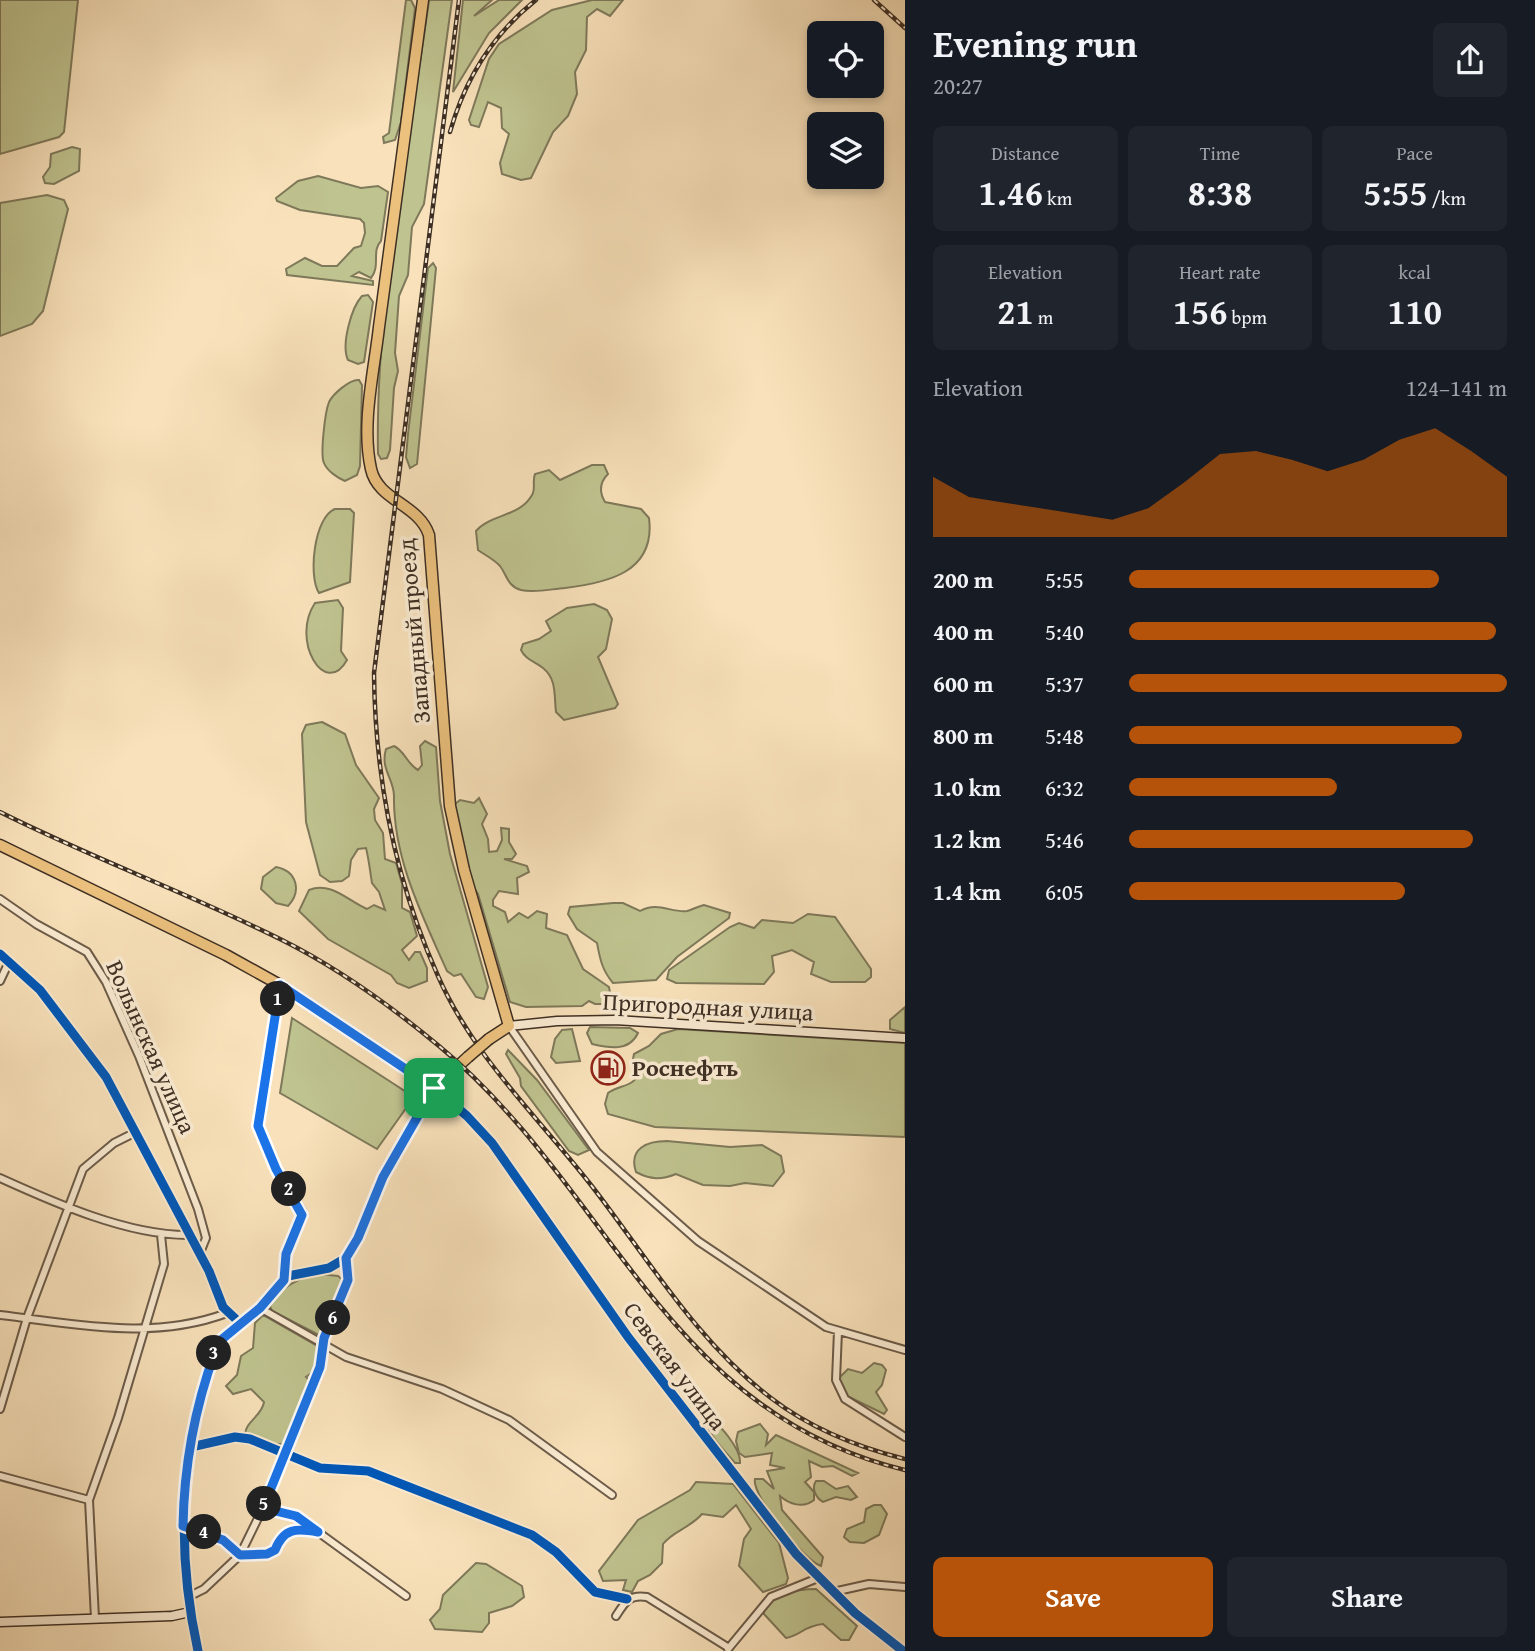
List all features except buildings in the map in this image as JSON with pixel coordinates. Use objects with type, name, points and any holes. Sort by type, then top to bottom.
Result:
[{"type":"main road","name":"Западный проезд","points":[[423,0],[371,396],[371,469],[380,487],[418,515],[429,535],[450,806],[461,859],[509,1026]]},
{"type":"main road","points":[[0,845],[173,927],[280,985],[434,1088],[489,1039],[509,1026]]},
{"type":"street","name":"Волынская улица","points":[[0,899],[36,925],[87,952],[100,972],[139,1056],[198,1209],[206,1238],[200,1253]]},
{"type":"street","points":[[0,954],[40,990],[106,1077],[187,1235],[200,1253],[227,1313],[242,1324]]},
{"type":"street","points":[[0,981],[8,964]]},
{"type":"street","points":[[280,985],[258,1116],[267,1150],[302,1212],[286,1254],[284,1280]]},
{"type":"street","name":"Пригородная улица","points":[[509,1026],[557,1021],[615,1020],[905,1038]]},
{"type":"street","points":[[509,1026],[580,1132],[609,1165],[698,1241],[816,1322],[905,1350]]},
{"type":"street","points":[[198,1651],[188,1597],[183,1526],[191,1447],[215,1352],[221,1340],[260,1308],[284,1280],[297,1273],[329,1268],[346,1258],[358,1238],[383,1177],[434,1088]]},
{"type":"street","name":"Севская улица","points":[[434,1088],[467,1116],[492,1143],[628,1337],[783,1537],[818,1578],[903,1651]]},
{"type":"street","points":[[0,1409],[27,1318],[83,1169],[114,1143],[136,1132]]},
{"type":"street","points":[[0,1178],[68,1207],[161,1235],[187,1235]]},
{"type":"street","points":[[95,1618],[89,1500],[118,1418],[164,1264],[161,1235]]},
{"type":"street","points":[[188,1597],[204,1589],[240,1555],[263,1508],[320,1367],[323,1341],[345,1288],[349,1268],[346,1258]]},
{"type":"street","points":[[260,1308],[323,1341],[346,1357],[432,1385],[509,1420],[612,1495]]},
{"type":"street","points":[[0,1315],[122,1330],[182,1327],[227,1313]]},
{"type":"street","points":[[838,1331],[838,1390],[845,1399],[905,1437]]},
{"type":"street","points":[[191,1447],[224,1438],[244,1437],[320,1468],[368,1471],[532,1535],[556,1552],[595,1592],[627,1599]]},
{"type":"street","points":[[0,1476],[89,1500]]},
{"type":"street","points":[[263,1508],[296,1516],[406,1596]]},
{"type":"street","points":[[183,1526],[223,1540],[240,1555],[267,1554],[275,1550],[281,1536],[287,1531],[299,1529],[318,1532]]},
{"type":"street","points":[[616,1616],[627,1599],[636,1595],[647,1597],[728,1650],[771,1597],[818,1578]]},
{"type":"street","points":[[833,1592],[869,1584],[905,1587]]},
{"type":"street","points":[[0,1622],[172,1616],[190,1612]]},
{"type":"green space","points":[[0,0],[78,0],[64,132],[59,137],[0,154]]},
{"type":"green space","points":[[406,0],[411,0],[415,8],[401,122],[395,140],[384,143],[383,137],[389,133]]},
{"type":"green space","points":[[429,0],[452,0],[424,204],[412,227],[408,275],[399,296],[395,353],[398,371],[394,388],[390,450],[387,458],[381,459],[378,454],[382,340],[395,226]]},
{"type":"green space","points":[[463,0],[492,0],[474,16],[499,0],[522,0],[489,33],[453,92]]},
{"type":"green space","points":[[592,0],[623,0],[610,16],[597,9],[587,17],[586,50],[575,72],[577,94],[568,116],[553,132],[531,178],[521,180],[502,174],[500,163],[509,134],[502,128],[501,108],[488,102],[479,127],[471,125],[469,120],[489,59],[499,44],[552,10]]},
{"type":"green space","points":[[72,147],[80,149],[79,171],[54,184],[45,183],[43,177],[50,167],[51,154]]},
{"type":"green space","points":[[318,176],[361,188],[378,186],[388,192],[374,273],[371,278],[359,272],[352,276],[373,281],[373,285],[287,275],[286,269],[305,258],[322,266],[337,266],[354,248],[361,246],[365,233],[364,223],[360,219],[300,210],[277,201],[276,198],[298,181]]},
{"type":"green space","points":[[47,195],[64,200],[68,209],[43,311],[32,324],[0,336],[0,203]]},
{"type":"green space","points":[[433,263],[436,268],[417,464],[410,468],[406,457],[408,434],[428,268]]},
{"type":"green space","points":[[368,295],[373,302],[364,362],[358,364],[348,360],[346,336],[358,302],[362,296]]},
{"type":"green space","points":[[359,380],[362,385],[360,466],[357,475],[345,481],[330,471],[324,463],[327,407],[338,391]]},
{"type":"green space","points":[[592,465],[604,465],[608,474],[601,487],[605,502],[641,509],[649,518],[649,537],[645,551],[625,572],[596,583],[537,591],[516,588],[498,564],[478,550],[476,531],[489,521],[513,512],[527,502],[533,493],[535,474],[549,470],[560,480]]},
{"type":"green space","points":[[335,509],[350,509],[354,513],[350,582],[319,593],[314,574],[315,548],[322,523]]},
{"type":"green space","points":[[338,600],[343,608],[341,651],[347,660],[338,670],[329,673],[313,660],[306,633],[308,618],[315,603]]},
{"type":"green space","points":[[594,604],[607,610],[612,619],[606,649],[598,657],[618,704],[615,708],[564,720],[556,712],[551,677],[521,650],[523,644],[539,639],[551,631],[546,621],[567,608]]},
{"type":"green space","points":[[322,722],[345,734],[356,765],[379,798],[374,809],[375,820],[383,833],[385,859],[396,863],[402,884],[402,908],[410,912],[417,936],[402,950],[409,960],[415,952],[420,952],[427,968],[427,981],[409,988],[328,939],[299,911],[309,890],[317,888],[332,890],[367,909],[374,905],[385,910],[379,892],[372,883],[366,848],[358,849],[351,860],[349,876],[342,881],[330,882],[320,875],[306,822],[302,734],[306,725]]},
{"type":"green space","points":[[425,741],[436,747],[440,801],[450,854],[488,987],[484,999],[476,997],[461,974],[454,976],[447,971],[411,886],[398,842],[393,790],[385,762],[386,749],[394,746],[398,748],[418,770],[422,765],[420,746]]},
{"type":"green space","points":[[479,798],[487,814],[482,824],[488,839],[489,852],[497,851],[502,840],[501,828],[509,829],[509,842],[516,854],[512,859],[504,859],[527,866],[529,872],[517,878],[518,894],[499,891],[493,900],[493,906],[505,912],[508,922],[519,913],[528,918],[537,911],[547,914],[546,928],[567,935],[583,969],[609,987],[611,998],[616,1004],[595,1004],[589,1001],[582,1006],[526,1007],[510,1002],[478,894],[472,885],[454,805],[460,800],[474,803]]},
{"type":"green space","points":[[276,867],[289,873],[295,882],[295,894],[288,906],[276,903],[261,889],[263,877]]},
{"type":"green space","points":[[623,903],[640,911],[659,907],[687,911],[704,905],[730,913],[729,918],[677,957],[656,980],[613,983],[602,964],[597,943],[577,929],[568,914],[570,907]]},
{"type":"green space","points":[[808,914],[835,917],[871,969],[871,977],[865,982],[831,982],[811,974],[814,962],[792,950],[772,956],[774,972],[764,984],[676,983],[667,979],[669,970],[730,927],[739,923],[754,928],[762,920],[793,923]]},
{"type":"green space","points":[[905,1007],[905,1033],[890,1029],[890,1020]]},
{"type":"green space","points":[[292,1018],[414,1097],[377,1149],[280,1093]]},
{"type":"green space","points":[[590,1027],[630,1028],[638,1033],[624,1046],[605,1047],[592,1044],[587,1033]]},
{"type":"green space","points":[[572,1029],[580,1061],[556,1063],[551,1057],[555,1039],[562,1030]]},
{"type":"green space","points":[[678,1029],[905,1043],[905,1137],[655,1127],[608,1114],[605,1104],[608,1093],[631,1083],[641,1070],[633,1059],[634,1054],[649,1046],[661,1034]]},
{"type":"green space","points":[[508,1050],[537,1080],[589,1150],[578,1155],[569,1151],[521,1086],[520,1078],[506,1054]]},
{"type":"green space","points":[[653,1142],[730,1147],[762,1145],[781,1156],[784,1172],[773,1186],[745,1183],[730,1186],[703,1185],[676,1174],[656,1178],[636,1172],[635,1157],[641,1148]]},
{"type":"green space","points":[[319,1274],[338,1276],[344,1281],[321,1336],[272,1311],[270,1306],[278,1294],[290,1284]]},
{"type":"green space","points":[[263,1315],[319,1347],[316,1370],[306,1377],[311,1382],[287,1443],[281,1444],[245,1434],[264,1402],[251,1389],[233,1394],[226,1386],[237,1375],[241,1356],[253,1348],[255,1323]]},
{"type":"green space","points":[[874,1363],[882,1365],[886,1370],[882,1385],[876,1392],[887,1410],[884,1414],[847,1396],[839,1378],[848,1369],[862,1373]]},
{"type":"green space","points":[[706,1419],[717,1424],[728,1436],[737,1451],[740,1463],[735,1463],[717,1442]]},
{"type":"green space","points":[[760,1424],[768,1434],[766,1445],[776,1435],[858,1473],[852,1476],[833,1466],[822,1467],[809,1461],[811,1477],[805,1482],[814,1492],[814,1500],[796,1504],[780,1496],[782,1510],[823,1557],[821,1566],[803,1553],[780,1527],[756,1487],[755,1479],[763,1479],[774,1489],[767,1471],[785,1468],[770,1465],[772,1453],[745,1457],[739,1453],[736,1441],[738,1432]]},
{"type":"green space","points":[[816,1481],[824,1481],[836,1489],[848,1486],[857,1497],[851,1500],[836,1497],[823,1502],[816,1495],[814,1487]]},
{"type":"green space","points":[[696,1482],[733,1484],[779,1543],[788,1578],[786,1584],[763,1592],[739,1566],[744,1539],[751,1529],[736,1505],[723,1517],[702,1514],[667,1540],[663,1544],[662,1563],[650,1575],[638,1581],[632,1592],[623,1590],[626,1580],[603,1581],[599,1571],[638,1520],[690,1490]]},
{"type":"green space","points":[[881,1505],[887,1514],[879,1535],[864,1543],[850,1542],[844,1537],[847,1529],[864,1522],[866,1509]]},
{"type":"green space","points":[[476,1563],[486,1564],[522,1586],[524,1597],[512,1606],[489,1613],[489,1623],[482,1632],[435,1629],[430,1620],[440,1609],[443,1595]]},
{"type":"green space","points":[[816,1589],[857,1626],[849,1640],[841,1640],[823,1624],[786,1638],[764,1614],[764,1609],[781,1596],[795,1591]]},
{"type":"railway","points":[[459,0],[374,673],[383,789],[390,828],[410,903],[438,976],[469,1033],[508,1085],[591,1185],[696,1325],[744,1376],[786,1409],[852,1442],[905,1459]]},
{"type":"railway","points":[[450,132],[464,94],[482,59],[507,28],[536,0]]},
{"type":"railway","points":[[874,0],[905,28]]},
{"type":"railway","points":[[0,812],[282,940],[344,975],[383,1002],[439,1046],[499,1103],[551,1164],[646,1290],[697,1348],[755,1400],[823,1441],[905,1470]]},
{"type":"cycle path","points":[[0,954],[40,990],[106,1077],[209,1271],[223,1307],[241,1324]]},
{"type":"cycle path","points":[[198,1651],[186,1576],[185,1500],[194,1426],[215,1352],[221,1340],[260,1308],[288,1276],[329,1268],[346,1258],[358,1238],[383,1177],[434,1088],[467,1116],[492,1143],[628,1337],[796,1554],[855,1613],[903,1651]]},
{"type":"cycle path","points":[[191,1447],[235,1437],[250,1439],[320,1468],[368,1471],[532,1535],[556,1552],[595,1592],[627,1599]]},
{"type":"place","name":"Роснефть","points":[[608,1068]]},
{"type":"route","points":[[280,985],[434,1088],[401,1141],[358,1238],[346,1258],[348,1280],[324,1338],[320,1367],[263,1508],[296,1516],[318,1532],[299,1529],[287,1531],[281,1536],[275,1550],[267,1554],[240,1555],[229,1543],[183,1526],[183,1511],[191,1447],[215,1352],[221,1340],[260,1308],[284,1280],[286,1254],[302,1215],[276,1169],[258,1126],[258,1109],[280,985]]}]
